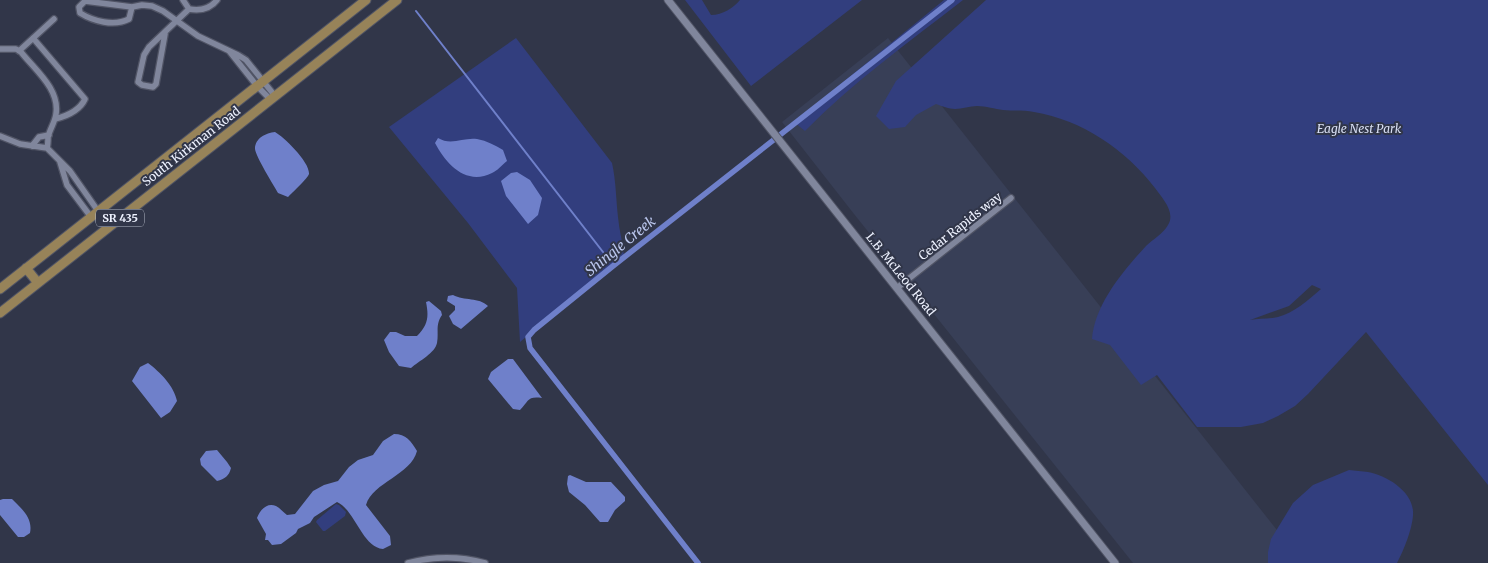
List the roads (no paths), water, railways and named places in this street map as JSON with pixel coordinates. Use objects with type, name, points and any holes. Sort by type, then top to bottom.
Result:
[{"type":"main road","name":"South Kirkman Road","points":[[0,289],[366,0]]},
{"type":"main road","name":"South Kirkman Road","points":[[0,313],[397,0]]},
{"type":"main road","points":[[26,268],[38,283]]},
{"type":"street","points":[[183,0],[189,10]]},
{"type":"street","points":[[165,34],[156,84],[153,87],[142,85],[138,82],[144,55],[149,47],[189,10],[201,10],[209,7],[217,0]]},
{"type":"street","name":"L.B. McLeod Road","points":[[668,0],[1115,563]]},
{"type":"street","points":[[132,7],[129,19],[115,23],[89,18],[80,13],[79,7],[85,1],[132,7],[152,6],[178,21],[198,36],[246,60],[260,83],[273,98]]},
{"type":"street","points":[[19,51],[54,19]]},
{"type":"street","points":[[33,38],[85,98],[83,103],[69,115],[56,119]]},
{"type":"street","points":[[0,49],[16,49],[19,51],[50,85],[57,109],[56,119],[49,135],[47,148]]},
{"type":"street","points":[[32,146],[39,137],[49,135]]},
{"type":"street","points":[[0,136],[20,144],[47,148],[70,171],[95,214]]},
{"type":"street","points":[[60,162],[67,185],[95,214]]},
{"type":"street","name":"Cedar Rapids way","points":[[897,288],[1011,198]]},
{"type":"street","points":[[408,563],[430,558],[452,557],[485,563]]},
{"type":"waterway","name":"Shingle Creek","points":[[698,563],[530,348],[528,337],[534,330],[613,266],[952,0]]},
{"type":"waterway","points":[[416,11],[603,252]]},
{"type":"park label","name":"Eagle Nest Park","points":[[1359,128]]}]
